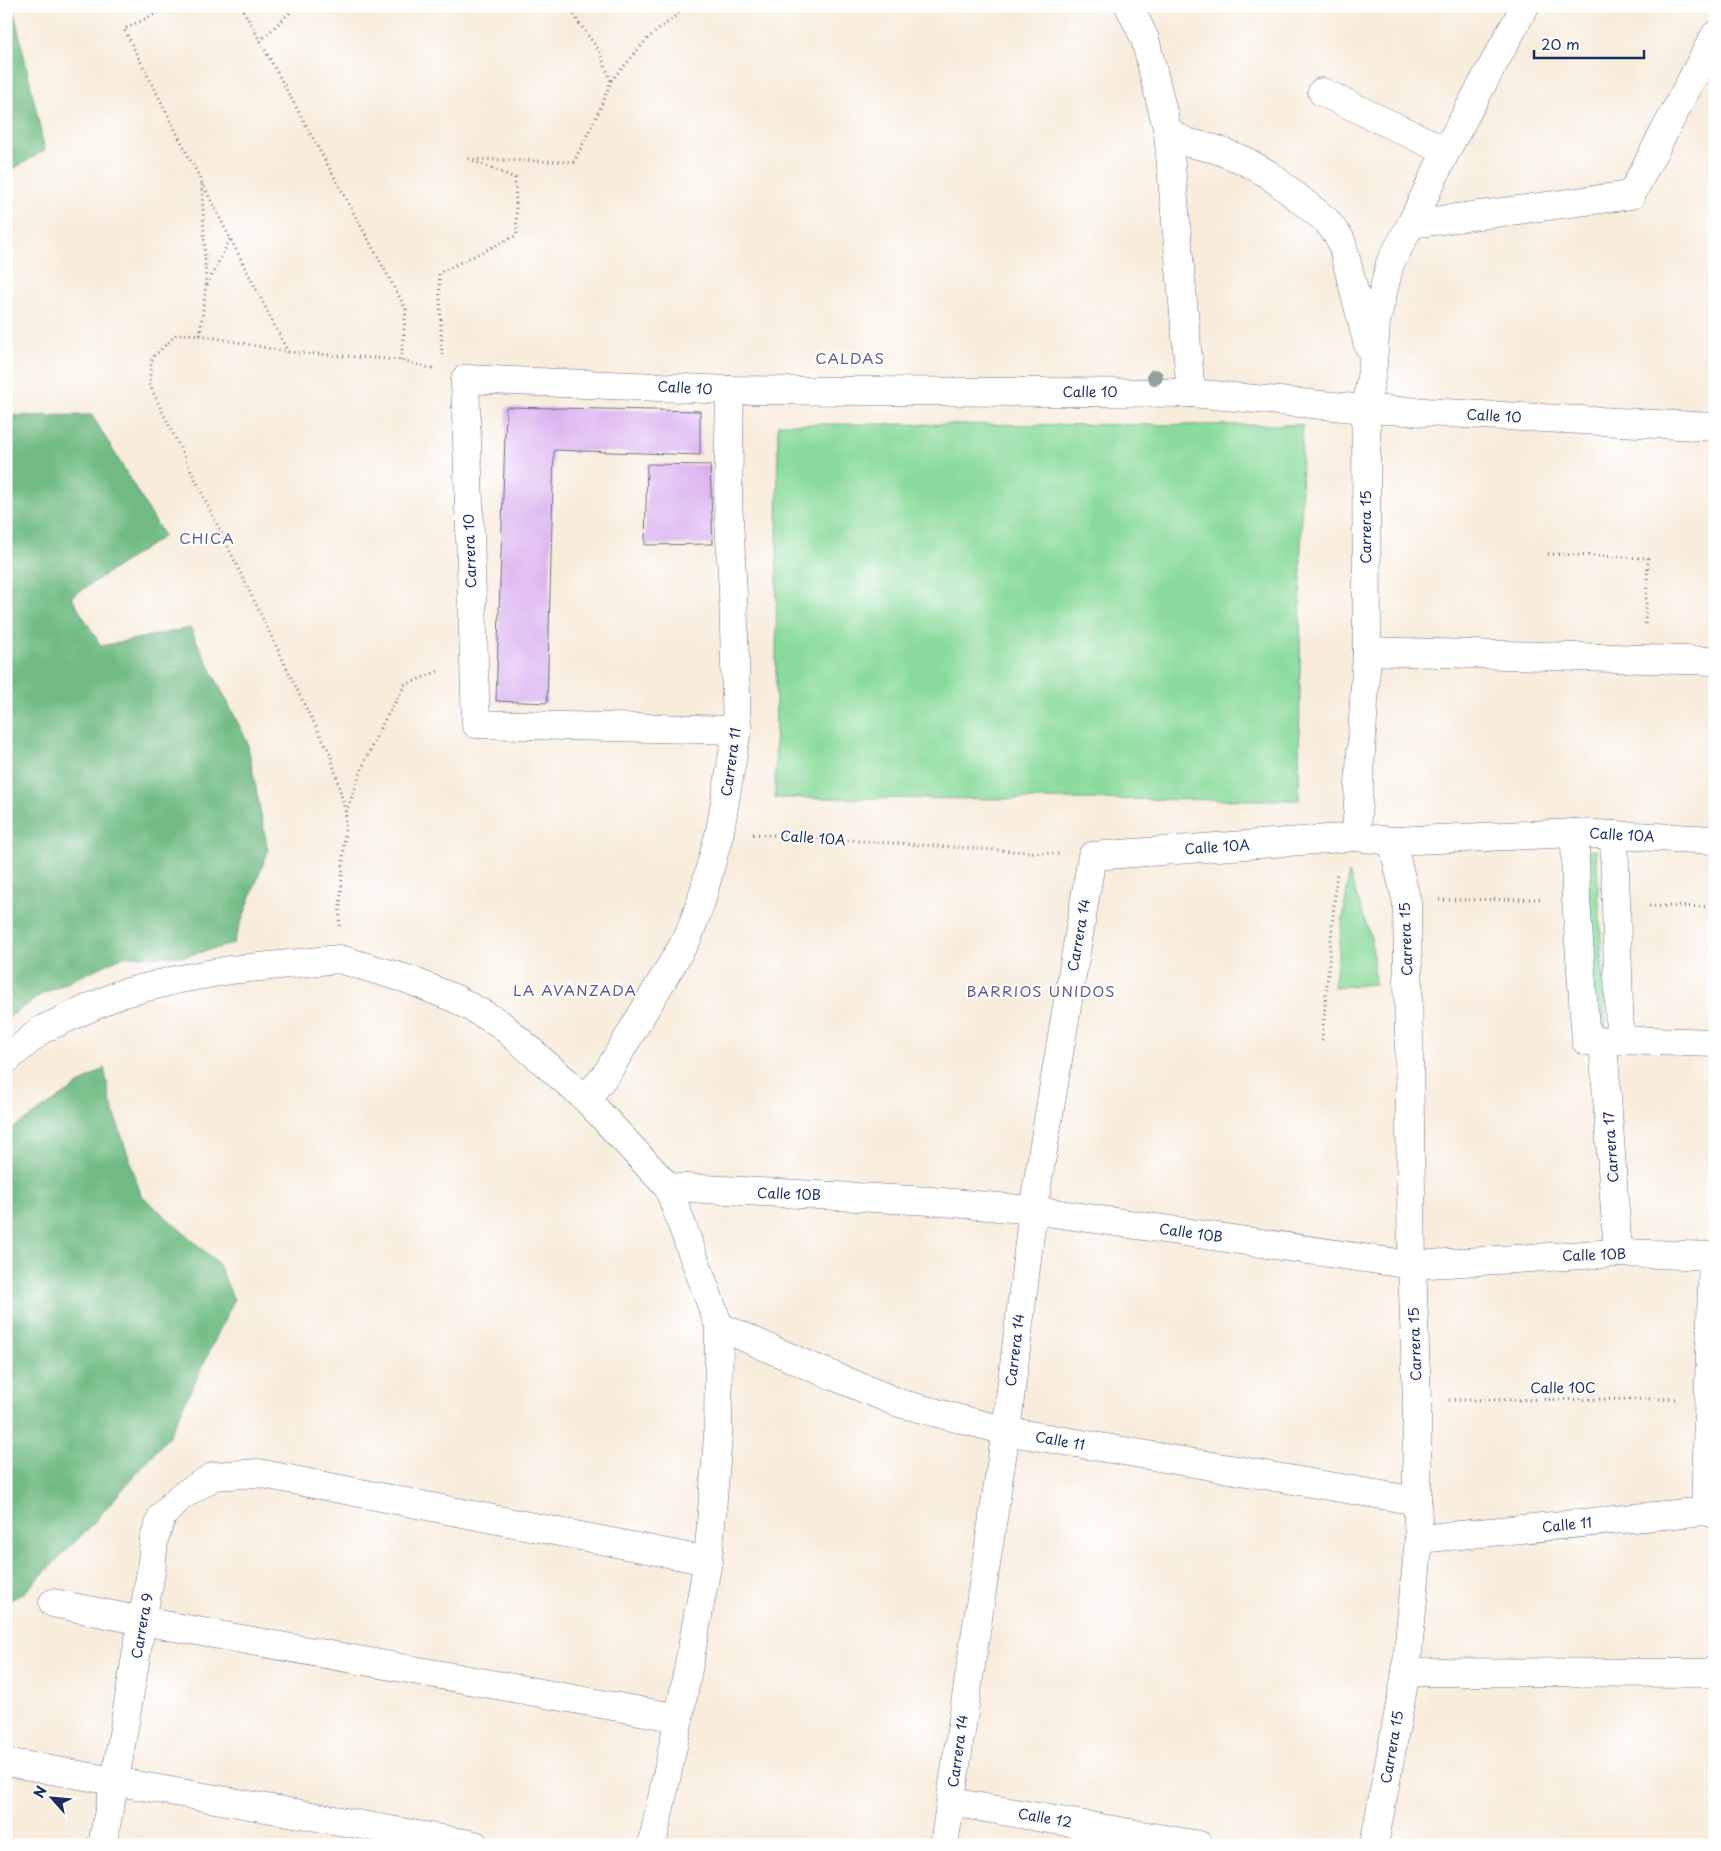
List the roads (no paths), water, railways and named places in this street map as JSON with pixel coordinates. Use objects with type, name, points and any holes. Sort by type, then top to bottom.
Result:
[{"type":"street","points":[[1129,6],[1145,39],[1168,132],[1191,393]]},
{"type":"street","name":"Carrera 15","points":[[1356,837],[1367,651],[1366,409],[1373,364],[1376,322],[1390,263],[1446,151],[1525,6]]},
{"type":"street","points":[[1411,224],[1631,195],[1715,35]]},
{"type":"street","points":[[1322,92],[1446,151]]},
{"type":"street","points":[[1168,132],[1189,143],[1215,149],[1243,160],[1268,174],[1327,221],[1341,240],[1373,364]]},
{"type":"street","name":"Calle 10","points":[[465,379],[730,390],[1191,393],[1366,409],[1715,427]]},
{"type":"street","name":"Carrera 10","points":[[465,379],[476,724],[737,730]]},
{"type":"street","name":"Carrera 11","points":[[586,1099],[607,1073],[688,937],[701,902],[720,832],[737,730],[728,500],[730,390]]},
{"type":"street","points":[[1367,651],[1715,661]]},
{"type":"street","name":"Calle 10A","points":[[1092,856],[1356,837],[1392,841],[1575,833],[1715,840]]},
{"type":"street","name":"Carrera 17","points":[[1575,833],[1576,899],[1603,1041],[1618,1253]]},
{"type":"street","name":"Carrera 17","points":[[1603,1041],[1616,906],[1614,835]]},
{"type":"street","name":"Carrera 15","points":[[1374,1845],[1406,1672],[1419,1539],[1417,1501],[1418,1400],[1412,1265],[1407,903],[1392,841]]},
{"type":"street","name":"Carrera 14","points":[[944,1845],[1006,1431],[1032,1210],[1092,856]]},
{"type":"street","points":[[6,1060],[41,1030],[120,994],[176,980],[230,970],[339,959],[407,979],[456,998],[499,1023],[586,1099],[668,1188],[719,1326],[718,1436],[708,1561],[679,1718],[652,1845]]},
{"type":"street","points":[[1603,1041],[1715,1043]]},
{"type":"street","name":"Calle 10B","points":[[668,1188],[931,1200],[1032,1210],[1412,1265],[1618,1253],[1714,1256]]},
{"type":"street","points":[[1710,1513],[1708,1399],[1714,1256]]},
{"type":"street","name":"Calle 11","points":[[719,1326],[899,1403],[1006,1431],[1417,1501]]},
{"type":"street","name":"Carrera 9","points":[[102,1845],[151,1572],[154,1540],[162,1516],[180,1497],[214,1476],[258,1473],[708,1561]]},
{"type":"street","name":"Calle 11","points":[[1419,1539],[1710,1513]]},
{"type":"street","points":[[53,1603],[142,1622],[679,1718]]},
{"type":"street","points":[[1406,1672],[1715,1673]]},
{"type":"street","points":[[6,1762],[475,1845]]},
{"type":"street","name":"Calle 12","points":[[950,1802],[1199,1845]]},
{"type":"district","name":"CALDAS","points":[[850,359]]},
{"type":"district","name":"CHICA","points":[[207,539]]},
{"type":"district","name":"LA AVANZADA","points":[[575,991]]},
{"type":"district","name":"BARRIOS UNIDOS","points":[[1041,992]]}]
